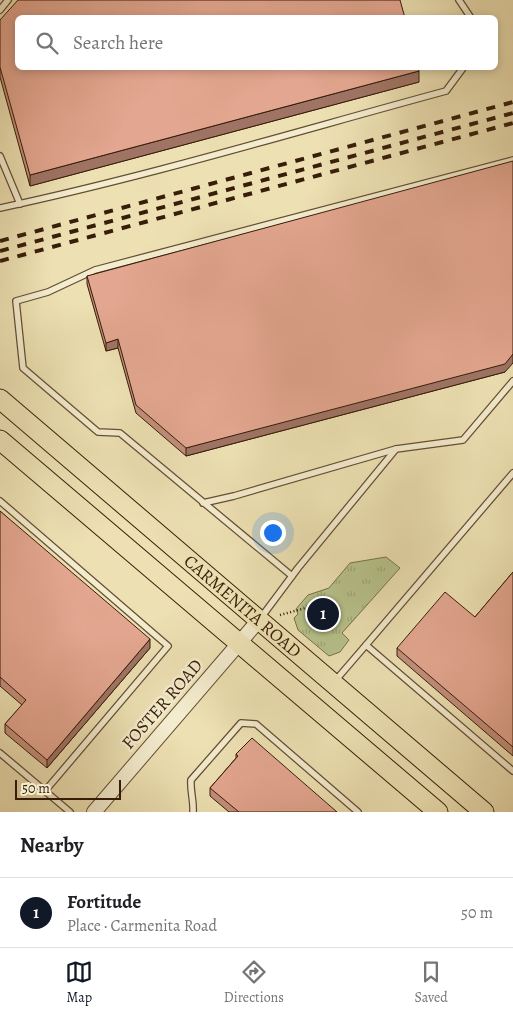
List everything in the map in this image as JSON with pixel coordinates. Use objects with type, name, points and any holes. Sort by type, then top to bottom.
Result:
[{"type":"main road","name":"CARMENITA ROAD","points":[[0,399],[484,812]]},
{"type":"main road","name":"CARMENITA ROAD","points":[[0,440],[438,812]]},
{"type":"street","name":"FOSTER ROAD","points":[[94,812],[259,620]]},
{"type":"lane","points":[[0,10],[8,0]]},
{"type":"lane","points":[[459,0],[468,15]]},
{"type":"lane","points":[[0,208],[172,166],[446,91],[462,70]]},
{"type":"lane","points":[[0,156],[20,204]]},
{"type":"lane","points":[[292,576],[120,433],[98,432],[23,368],[16,301],[48,292],[94,270],[513,160]]},
{"type":"lane","points":[[203,503],[234,496],[396,448],[463,440],[513,381]]},
{"type":"lane","points":[[259,620],[292,576],[396,448]]},
{"type":"lane","points":[[333,683],[513,473]]},
{"type":"lane","points":[[0,501],[168,646],[45,791]]},
{"type":"lane","points":[[366,645],[513,771]]},
{"type":"lane","points":[[193,812],[194,803],[190,788],[191,780],[241,723],[256,724],[358,812]]},
{"type":"lane","points":[[0,753],[70,812]]},
{"type":"path","points":[[259,620],[328,602]]},
{"type":"green space","points":[[386,557],[400,568],[342,633],[349,640],[340,652],[329,656],[298,630],[294,618],[298,614],[296,609],[308,595],[329,588],[350,563]]},
{"type":"building","points":[[18,0],[400,0],[404,15],[15,15],[15,70],[419,71],[30,175],[0,67],[0,20]]},
{"type":"building","points":[[513,161],[513,354],[505,364],[186,448],[136,405],[118,339],[106,343],[87,276]]},
{"type":"building","points":[[0,511],[150,639],[47,760],[5,724],[26,700],[0,677]]},
{"type":"building","points":[[513,572],[513,747],[397,648],[445,592],[475,617]]},
{"type":"building","points":[[252,738],[337,812],[239,812],[210,788],[238,756],[236,754]]},
{"type":"railway","points":[[0,241],[513,102]]},
{"type":"railway","points":[[0,251],[513,113]]},
{"type":"railway","points":[[0,261],[513,123]]},
{"type":"place","name":"Fortitude","points":[[323,614]]}]
